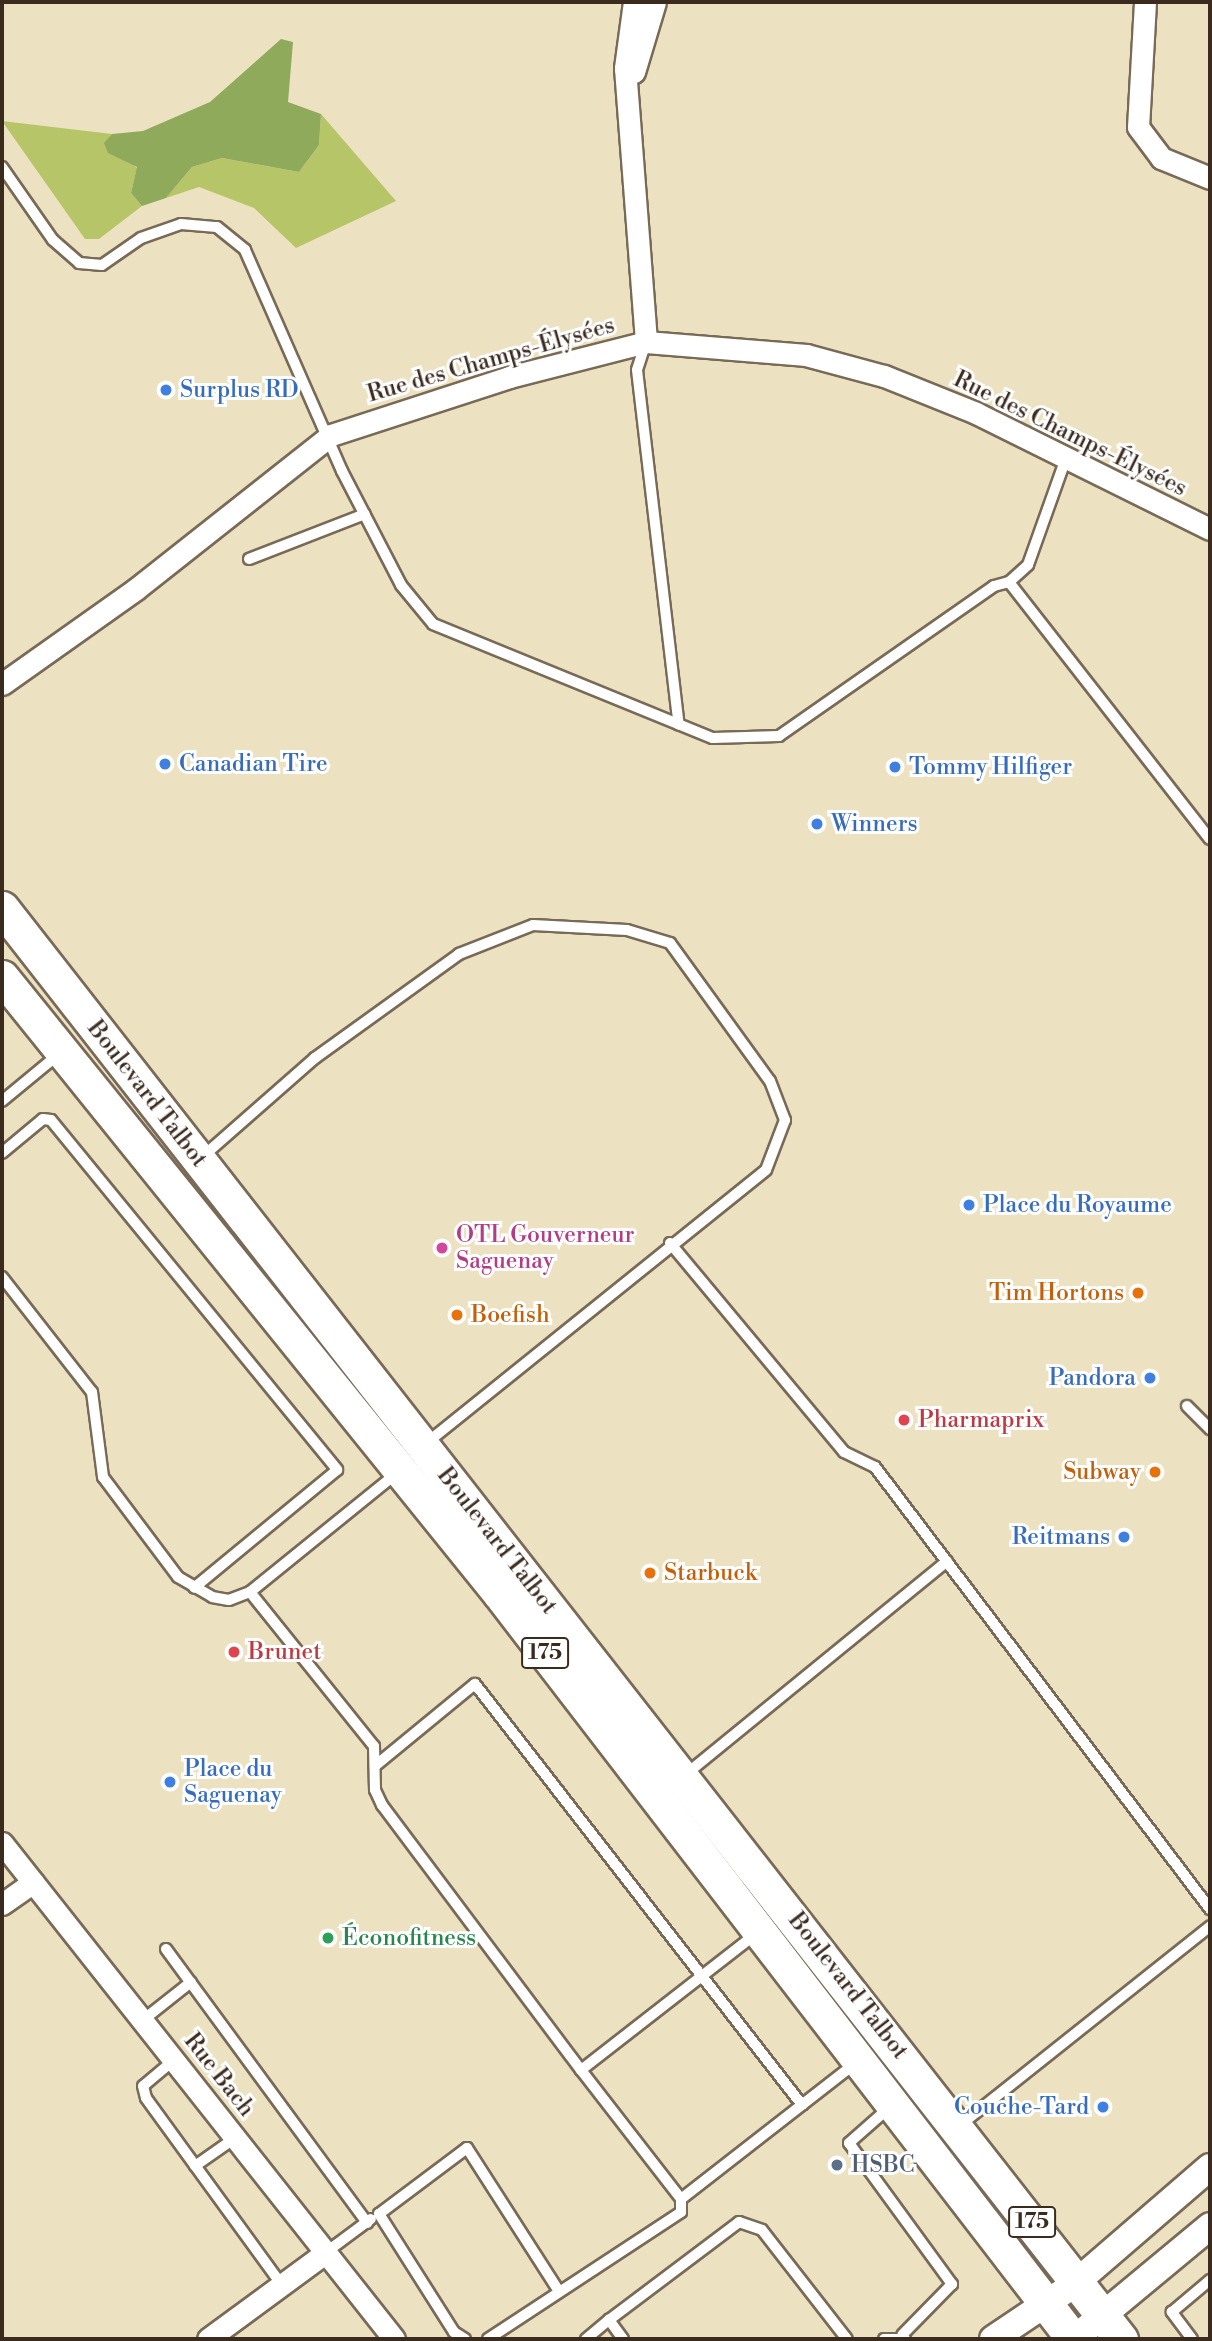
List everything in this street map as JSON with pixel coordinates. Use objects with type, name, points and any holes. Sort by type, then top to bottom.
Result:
[{"type":"main road","name":"Boulevard Talbot","points":[[2,908],[199,1160],[411,1459],[760,1930],[1074,2339]]},
{"type":"main road","name":"Boulevard Talbot","points":[[2,977],[61,1053],[683,1777],[959,2126],[1113,2329]]},
{"type":"street","points":[[634,2],[627,112],[646,342]]},
{"type":"street","points":[[627,112],[655,2]]},
{"type":"street","points":[[1145,2],[1138,127],[1161,158],[1210,178]]},
{"type":"street","name":"Rue des Champs-Élysées","points":[[2,684],[136,589],[331,435],[509,377],[646,342],[806,355],[884,376],[976,413],[1065,461],[1210,529]]},
{"type":"street","name":"Rue Bach","points":[[2,1843],[394,2339]]},
{"type":"street","points":[[2,1904],[33,1882]]},
{"type":"street","points":[[993,2339],[1077,2282],[1210,2167]]},
{"type":"street","points":[[1074,2339],[1113,2329],[1210,2226]]},
{"type":"street","points":[[208,2339],[325,2253]]},
{"type":"lane","points":[[2,167],[53,240],[79,263],[102,265],[141,238],[181,224],[217,228],[245,250],[365,514],[401,585],[433,624],[713,738],[779,736],[994,586],[1009,582],[1028,565],[1065,461]]},
{"type":"lane","points":[[646,342],[637,370],[679,725]]},
{"type":"lane","points":[[249,559],[365,514]]},
{"type":"lane","points":[[1009,582],[1210,839]]},
{"type":"lane","points":[[2,1277],[92,1392],[103,1477],[178,1577],[194,1588],[229,1600],[250,1592],[670,1243],[766,1170],[785,1120],[770,1081],[670,943],[627,930],[533,925],[459,954],[315,1058],[199,1160]]},
{"type":"lane","points":[[2,1101],[61,1053]]},
{"type":"lane","points":[[2,1153],[43,1119],[51,1120],[337,1470],[194,1588]]},
{"type":"lane","points":[[670,1243],[844,1452],[876,1467],[1210,1909]]},
{"type":"lane","points":[[1187,1406],[1210,1429]]},
{"type":"lane","points":[[683,1777],[947,1561]]},
{"type":"lane","points":[[250,1592],[374,1746],[382,1805],[681,2199],[681,2212],[558,2290],[488,2339]]},
{"type":"lane","points":[[375,1766],[475,1684],[802,2105]]},
{"type":"lane","points":[[959,2126],[1210,1926]]},
{"type":"lane","points":[[581,2070],[760,1930]]},
{"type":"lane","points":[[166,1949],[367,2223]]},
{"type":"lane","points":[[143,2020],[191,1982]]},
{"type":"lane","points":[[174,2060],[143,2086],[195,2166],[282,2285]]},
{"type":"lane","points":[[681,2199],[859,2060]]},
{"type":"lane","points":[[884,2339],[903,2337],[952,2284],[849,2143],[893,2105]]},
{"type":"lane","points":[[195,2166],[234,2138]]},
{"type":"lane","points":[[325,2253],[467,2148],[558,2290]]},
{"type":"lane","points":[[379,2214],[454,2332],[465,2339]]},
{"type":"lane","points":[[586,2339],[739,2222],[762,2230],[847,2339]]},
{"type":"lane","points":[[1192,2339],[1172,2312],[1210,2280]]},
{"type":"lane","points":[[609,2320],[623,2339]]},
{"type":"green space","points":[[281,39],[293,42],[288,102],[321,114],[319,145],[299,172],[222,158],[192,167],[166,198],[142,206],[131,193],[137,167],[108,153],[104,143],[112,134],[143,131],[210,102]]},
{"type":"green space","points":[[321,114],[396,201],[296,248],[254,208],[199,187],[166,198],[192,167],[222,158],[299,172],[319,145]]},
{"type":"green space","points":[[2,121],[112,134],[105,143],[137,168],[131,193],[142,206],[99,239],[85,239]]},
{"type":"place","name":"Surplus RD","points":[[166,390]]},
{"type":"place","name":"Canadian Tire","points":[[165,764]]},
{"type":"place","name":"Tommy Hilfiger","points":[[895,767]]},
{"type":"place","name":"Winners","points":[[817,824]]},
{"type":"place","name":"Place du Royaume","points":[[969,1205]]},
{"type":"place","name":"OTL Gouverneur Saguenay","points":[[442,1248]]},
{"type":"place","name":"Tim Hortons","points":[[1138,1293]]},
{"type":"place","name":"Boefish","points":[[457,1315]]},
{"type":"place","name":"Pandora","points":[[1150,1378]]},
{"type":"place","name":"Pharmaprix","points":[[904,1420]]},
{"type":"place","name":"Subway","points":[[1155,1472]]},
{"type":"place","name":"Reitmans","points":[[1124,1537]]},
{"type":"place","name":"Starbuck","points":[[650,1573]]},
{"type":"place","name":"Brunet","points":[[234,1652]]},
{"type":"place","name":"Place du Saguenay","points":[[170,1782]]},
{"type":"place","name":"Éconofitness","points":[[328,1938]]},
{"type":"place","name":"Couche-Tard","points":[[1103,2107]]},
{"type":"place","name":"HSBC","points":[[837,2165]]}]
